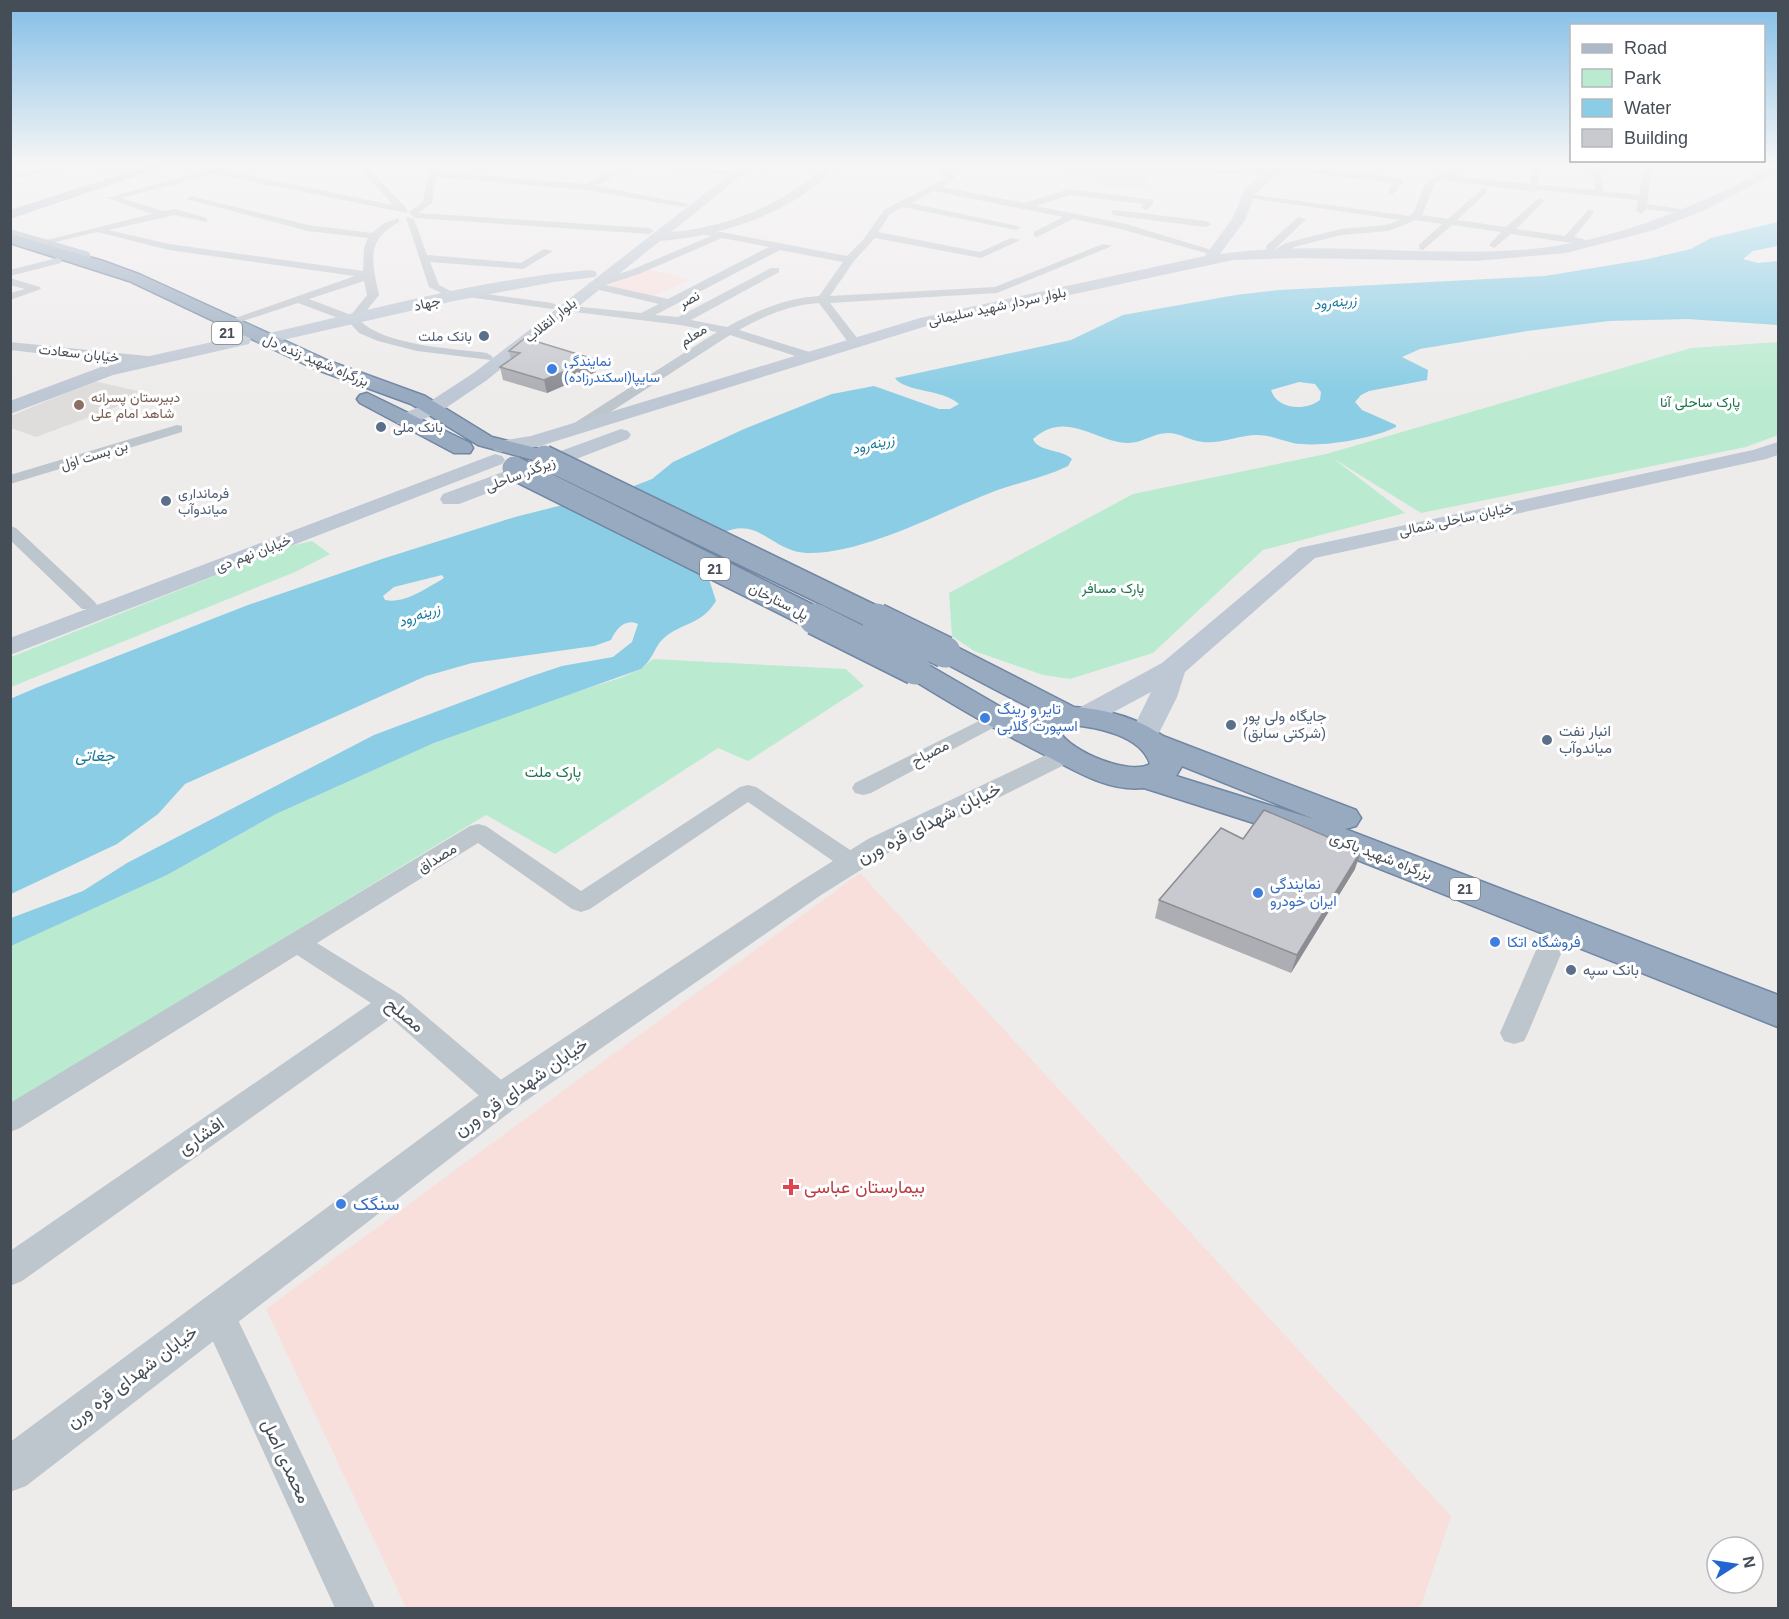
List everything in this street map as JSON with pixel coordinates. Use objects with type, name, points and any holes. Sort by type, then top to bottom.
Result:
[{"type":"highway","name":"21","points":[[22,243],[69,260]]},
{"type":"highway","name":"بزرگراه شهید زنده دل","points":[[69,260],[170,293],[265,339],[432,408]]},
{"type":"highway","name":"بزرگراه شهید زنده دل","points":[[69,260],[157,296],[397,415]]},
{"type":"highway","name":"21","points":[[432,408],[485,441],[517,457]]},
{"type":"highway","name":"21","points":[[397,415],[466,450],[517,457]]},
{"type":"highway","name":"پل ستارخان","points":[[517,457],[945,652],[1077,716]]},
{"type":"highway","name":"پل ستارخان","points":[[517,457],[915,669],[997,718]]},
{"type":"highway","name":"بزرگراه شهید باکری","points":[[1077,716],[1150,740],[1319,832],[1779,1011]]},
{"type":"highway","points":[[1059,751],[1045,732],[1049,722],[1077,716]]},
{"type":"highway","name":"21","points":[[997,718],[1059,751]]},
{"type":"highway","points":[[1148,778],[1167,767],[1166,756],[1150,740]]},
{"type":"highway","name":"بزرگراه شهید باکری","points":[[1059,751],[1114,775],[1148,778],[1247,794],[1779,988]]},
{"type":"main road","name":"بزرگراه شهید زنده دل","points":[[10,245],[69,260],[84,255],[43,243]]},
{"type":"main road","name":"بلوار انقلاب","points":[[397,415],[432,408],[639,243]]},
{"type":"main road","points":[[1225,243],[1217,256],[1242,257],[1245,260],[1242,263]]},
{"type":"main road","name":"بلوار سردار شهید سلیمانی","points":[[517,457],[615,420],[926,321],[1217,256],[1493,255],[1544,252],[1593,243]]},
{"type":"main road","name":"بلوار سردار شهید سلیمانی","points":[[517,457],[533,442],[711,394],[962,318],[1178,271],[1242,263],[1278,255],[1500,258],[1574,252],[1609,243]]},
{"type":"main road","name":"جهاد","points":[[265,339],[460,295],[554,277],[592,280]]},
{"type":"main road","name":"بلوار انقلاب","points":[[474,374],[487,357],[558,307]]},
{"type":"main road","points":[[10,408],[107,371],[243,340]]},
{"type":"main road","name":"زیرگذر ساحلی","points":[[317,522],[362,524],[445,501],[678,413],[699,403],[711,394]]},
{"type":"main road","name":"خیابان ساحلی شمالی","points":[[1077,716],[1172,669],[1307,552],[1759,455],[1779,448]]},
{"type":"main road","name":"خیابان نهم دی","points":[[10,647],[449,466],[466,450]]},
{"type":"main road","name":"خیابان نهم دی","points":[[10,634],[317,522],[517,457]]},
{"type":"main road","points":[[1150,740],[1172,669]]},
{"type":"street","points":[[150,243],[368,275]]},
{"type":"street","points":[[353,320],[372,295],[368,275],[372,243]]},
{"type":"street","points":[[416,243],[434,287],[460,295],[680,321],[728,332],[812,357]]},
{"type":"street","points":[[592,280],[635,272],[704,243]]},
{"type":"street","points":[[750,243],[849,261]]},
{"type":"street","points":[[855,343],[822,300],[865,243]]},
{"type":"street","points":[[916,243],[981,255],[1009,243]]},
{"type":"street","points":[[1172,243],[1217,256]]},
{"type":"street","points":[[1278,255],[1288,243]]},
{"type":"street","points":[[1278,255],[1282,248],[1300,243]]},
{"type":"street","points":[[1423,247],[1428,243]]},
{"type":"street","name":"معلم","points":[[573,430],[760,314],[798,301],[997,291],[1107,246]]},
{"type":"street","points":[[642,317],[666,302],[776,248]]},
{"type":"street","points":[[424,258],[524,266],[548,251]]},
{"type":"street","points":[[10,273],[69,260]]},
{"type":"street","name":"نصر","points":[[680,321],[775,270]]},
{"type":"street","points":[[230,322],[368,275]]},
{"type":"street","points":[[10,280],[36,289],[10,297]]},
{"type":"street","points":[[592,280],[666,302]]},
{"type":"street","points":[[1018,284],[1051,294]]},
{"type":"street","points":[[298,299],[353,320],[363,330],[382,338],[417,347],[487,357]]},
{"type":"street","name":"خیابان سعادت","points":[[10,346],[147,361]]},
{"type":"street","name":"بن بست اول","points":[[10,480],[177,429]]},
{"type":"street","points":[[10,531],[88,605]]},
{"type":"street","name":"مصباح","points":[[863,788],[997,718]]},
{"type":"street","name":"خیابان شهدای قره ورن","points":[[10,1470],[502,1098],[852,862],[878,846],[1059,751]]},
{"type":"street","name":"مصداق","points":[[10,1119],[299,944],[478,832],[581,903],[748,792],[852,862]]},
{"type":"street","points":[[1514,1033],[1560,926]]},
{"type":"street","name":"مصلح","points":[[299,944],[392,1003],[502,1098]]},
{"type":"street","name":"افشاری","points":[[10,1270],[392,1003]]},
{"type":"street","name":"محمدی اصل","points":[[217,1313],[355,1608]]},
{"type":"shaded area","points":[[647,269],[690,280],[650,297],[601,286]]},
{"type":"shaded area","name":"دبیرستان پسرانه شاهد امام علی","points":[[94,381],[151,394],[36,437],[11,428],[11,416]]},
{"type":"shaded area","name":"بیمارستان عباسی","points":[[860,873],[1451,1516],[1420,1608],[406,1608],[266,1309]]},
{"type":"green space","points":[[1778,342],[1778,435],[1746,447],[1421,513],[1334,459],[1405,513],[1263,550],[1153,653],[1070,679],[1043,675],[974,651],[952,636],[949,593],[1133,494],[1326,454],[1691,348]]},
{"type":"green space","points":[[312,541],[330,554],[295,572],[11,687],[11,657],[290,546]]},
{"type":"green space","name":"پارک ملت","points":[[653,659],[846,669],[864,686],[748,761],[718,748],[555,854],[486,815],[11,1104],[10,946],[167,875],[276,814],[434,743],[522,709],[620,678],[641,669]]},
{"type":"water","name":"جغاتی","points":[[1703,243],[1778,243],[1778,246],[1753,251],[1743,259],[1758,263],[1778,261],[1778,325],[1687,319],[1609,321],[1527,331],[1420,349],[1402,357],[1428,370],[1427,380],[1369,391],[1355,402],[1362,410],[1396,425],[1396,427],[1374,435],[1331,443],[1304,444],[1257,435],[1203,442],[1168,433],[1128,443],[1080,429],[1057,427],[1033,439],[1040,446],[1072,459],[1068,466],[990,493],[878,539],[831,551],[810,553],[785,547],[756,531],[735,529],[722,533],[699,548],[716,601],[704,615],[663,639],[641,669],[434,743],[276,814],[167,875],[11,946],[11,918],[83,891],[127,863],[374,735],[562,666],[613,657],[632,642],[638,624],[629,622],[625,624],[618,629],[611,640],[594,646],[472,663],[426,676],[185,784],[158,814],[117,844],[11,894],[10,699],[38,687],[248,605],[382,559],[515,517],[626,489],[652,479],[673,462],[744,429],[832,394],[874,386],[939,409],[950,409],[959,404],[944,396],[907,386],[895,378],[1071,340],[1123,315],[1236,295],[1279,290],[1545,276],[1648,259],[1691,249]],"holes":[[[1299,382],[1315,384],[1321,392],[1320,400],[1300,407],[1292,407],[1279,402],[1271,390]],[[442,575],[444,578],[407,598],[392,601],[385,600],[383,596],[394,587]]]},
{"type":"building","points":[[525,338],[594,359],[544,380],[500,367],[520,353],[509,351]]},
{"type":"building","name":"نمایندگی ایران خودرو","points":[[1264,810],[1361,851],[1297,955],[1159,900],[1221,828],[1243,839]]},
{"type":"place","name":"بانک ملت","points":[[484,336]]},
{"type":"place","name":"نمایندگی سایپا(اسکندرزاده)","points":[[552,369]]},
{"type":"place","name":"دبیرستان پسرانه شاهد امام علی","points":[[79,405]]},
{"type":"place","name":"بانک ملی","points":[[381,427]]},
{"type":"place","name":"فرمانداری میاندوآب","points":[[166,501]]},
{"type":"place","name":"تایر و رینگ اسپورت گلابی","points":[[985,718]]},
{"type":"place","name":"جایگاه ولی پور (شرکتی سابق)","points":[[1231,725]]},
{"type":"place","name":"انبار نفت میاندوآب","points":[[1547,740]]},
{"type":"place","name":"نمایندگی ایران خودرو","points":[[1258,893]]},
{"type":"place","name":"فروشگاه اتکا","points":[[1495,942]]},
{"type":"place","name":"بانک سپه","points":[[1571,970]]},
{"type":"place","name":"بیمارستان عباسی","points":[[791,1187]]},
{"type":"place","name":"سنگک","points":[[341,1204]]},
{"type":"water label","name":"زرینه‌رود","points":[[1335,302]]},
{"type":"water label","name":"زرینه‌رود","points":[[873,444]]},
{"type":"water label","name":"زرینه‌رود","points":[[419,615]]},
{"type":"park label","name":"پارک ساحلی آنا","points":[[1700,402]]},
{"type":"park label","name":"پارک مسافر","points":[[1113,588]]}]
